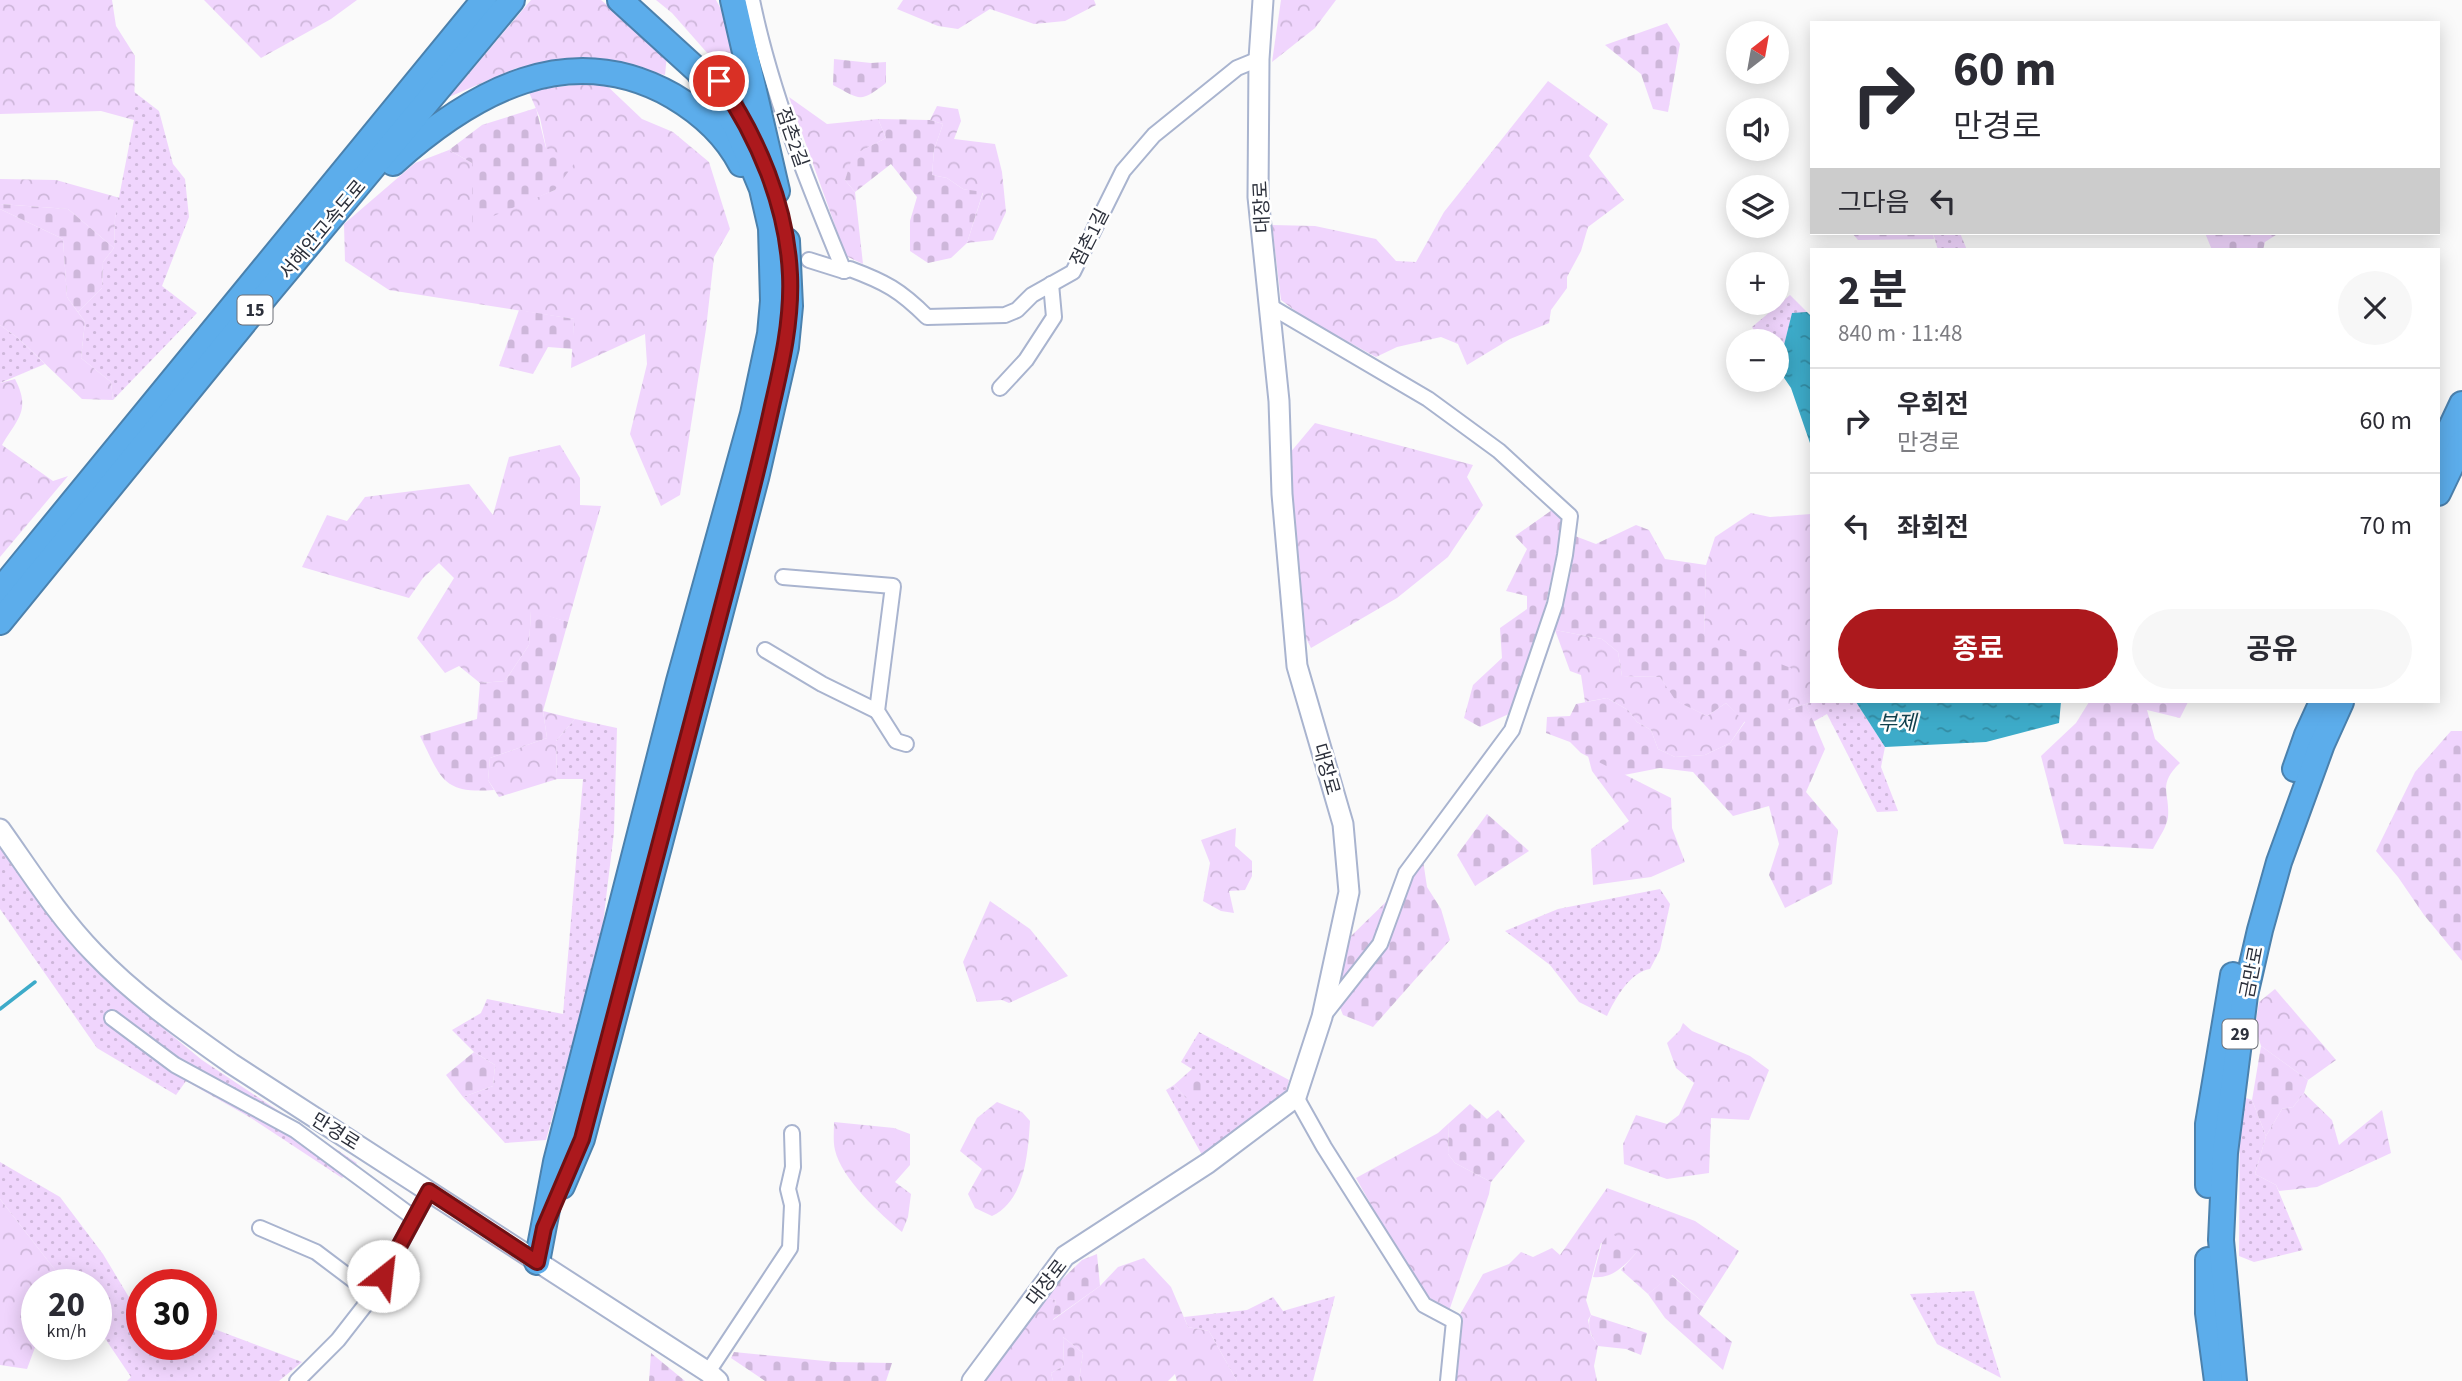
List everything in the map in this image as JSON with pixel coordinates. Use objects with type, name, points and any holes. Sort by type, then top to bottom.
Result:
[{"type":"highway","name":"서해안고속도로","points":[[0,591],[484,0]]},
{"type":"highway","name":"서해안고속도로","points":[[0,622],[512,0]]},
{"type":"highway","points":[[537,1262],[556,1162],[683,667],[753,414],[770,334],[773,268],[771,228],[762,190],[735,124],[698,71],[620,0]]},
{"type":"highway","points":[[637,0],[698,56],[726,92],[747,126],[780,205]]},
{"type":"highway","points":[[544,1228],[582,1139],[757,478],[786,347],[790,306],[786,237],[733,0]]},
{"type":"highway","points":[[328,221],[425,134],[472,102],[537,76],[601,72],[635,79],[663,90],[689,105],[724,140],[748,178],[773,268]]},
{"type":"highway","points":[[2440,451],[2462,404]]},
{"type":"highway","points":[[2440,489],[2462,443]]},
{"type":"highway","name":"금만로","points":[[2217,1381],[2208,1313],[2208,1124],[2230,989],[2245,923],[2307,734],[2322,703]]},
{"type":"highway","name":"금만로","points":[[2234,1381],[2221,1241],[2225,1153],[2245,995],[2279,862],[2322,744],[2341,703]]},
{"type":"street","name":"점촌2길","points":[[752,0],[758,30],[794,142],[845,271]]},
{"type":"street","name":"대장로","points":[[972,1381],[1065,1256],[1209,1163],[1296,1097],[1322,1017],[1349,892],[1343,824],[1297,666],[1282,494],[1279,401],[1258,197],[1259,59],[1263,0]]},
{"type":"street","name":"점촌1길","points":[[809,260],[845,271],[850,269],[883,281],[907,297],[927,317],[1004,315],[1017,310],[1032,295],[1073,272],[1123,171],[1154,135],[1237,68],[1259,59]]},
{"type":"street","points":[[1000,388],[1026,360],[1054,317],[1051,284]]},
{"type":"street","points":[[1268,304],[1428,399],[1499,451],[1570,516],[1555,604],[1512,730],[1406,873],[1380,944],[1322,1017]]},
{"type":"street","points":[[783,577],[893,586],[877,711]]},
{"type":"street","points":[[765,650],[822,684],[877,711],[896,741],[906,744]]},
{"type":"street","name":"만경로","points":[[0,829],[95,955],[171,1020],[232,1064],[713,1376]]},
{"type":"street","points":[[112,1018],[176,1065],[295,1130],[414,1218]]},
{"type":"street","points":[[1296,1097],[1324,1147],[1424,1305],[1454,1321],[1448,1381]]},
{"type":"street","points":[[713,1376],[790,1248],[792,1205],[788,1189],[793,1167],[792,1133]]},
{"type":"street","points":[[297,1381],[338,1340],[373,1295],[429,1191]]},
{"type":"street","points":[[260,1228],[316,1252],[373,1295]]},
{"type":"green space","points":[[0,0],[112,0],[116,26],[135,56],[134,120],[101,111],[0,114]]},
{"type":"green space","points":[[204,0],[357,0],[331,19],[261,58]]},
{"type":"green space","points":[[531,0],[601,0],[667,55],[665,75],[591,60],[517,68],[449,97]]},
{"type":"green space","points":[[656,0],[716,0],[722,11],[746,97],[672,13]]},
{"type":"green space","points":[[903,0],[1094,0],[1096,5],[1065,21],[1034,24],[990,9],[958,29],[938,26],[897,9]]},
{"type":"green space","points":[[1281,0],[1336,0],[1315,28],[1272,62]]},
{"type":"green space","points":[[1667,23],[1680,44],[1668,112],[1653,109],[1641,74],[1605,45]]},
{"type":"green space","points":[[834,59],[886,62],[886,83],[865,96],[849,94],[833,85]]},
{"type":"green space","points":[[1548,81],[1608,124],[1589,156],[1624,200],[1588,227],[1581,251],[1567,277],[1567,288],[1551,310],[1549,323],[1510,339],[1467,365],[1458,344],[1441,337],[1397,347],[1376,357],[1306,319],[1281,300],[1272,225],[1315,226],[1376,239],[1396,261],[1416,262],[1444,212]]},
{"type":"green space","points":[[603,82],[642,119],[673,132],[709,162],[730,229],[714,257],[706,329],[680,495],[661,506],[630,434],[647,364],[645,334],[571,368],[574,319],[389,290],[345,261],[344,224],[415,163],[449,150],[472,163],[517,205],[555,190],[540,118],[528,90]]},
{"type":"green space","points":[[133,91],[159,111],[173,164],[185,179],[189,217],[162,286],[197,313],[113,400],[111,382],[81,358],[85,322],[78,312],[102,288],[103,262],[114,248],[115,218],[134,120]]},
{"type":"green space","points":[[789,97],[827,124],[878,119],[886,138],[854,155],[845,180],[855,192],[863,264],[846,256]]},
{"type":"green space","points":[[937,106],[958,109],[961,121],[954,139],[995,144],[1002,172],[1006,212],[993,240],[967,243],[983,193],[963,189],[947,178],[932,175],[934,150],[943,124],[930,120]]},
{"type":"green space","points":[[536,108],[546,148],[576,161],[555,190],[472,225],[472,163],[449,150],[482,125]]},
{"type":"green space","points":[[878,119],[930,120],[943,124],[934,150],[932,175],[947,178],[963,189],[983,192],[967,243],[951,258],[928,263],[910,251],[910,221],[917,197],[891,164],[855,192],[845,180],[853,155],[886,138]]},
{"type":"green space","points":[[0,179],[56,180],[120,198],[115,218],[114,248],[68,209],[0,204]]},
{"type":"green space","points":[[0,204],[68,209],[114,248],[103,262],[102,288],[78,312],[67,297],[63,239],[0,209]]},
{"type":"green space","points":[[0,209],[63,239],[67,297],[85,322],[81,358],[111,382],[113,400],[82,399],[18,338],[0,325]]},
{"type":"green space","points":[[1854,235],[1933,235],[1934,239],[1858,240]]},
{"type":"green space","points":[[1934,235],[1961,235],[1966,248],[1937,248]]},
{"type":"green space","points":[[2206,235],[2276,235],[2265,242],[2264,248],[2211,248]]},
{"type":"green space","points":[[1789,296],[1807,312],[1792,314],[1788,329],[1753,329],[1752,327],[1766,315],[1789,315]]},
{"type":"green space","points":[[519,310],[574,319],[573,349],[548,347],[533,374],[499,366]]},
{"type":"green space","points":[[0,325],[18,338],[45,364],[0,383]]},
{"type":"green space","points":[[15,379],[22,406],[2,445],[53,481],[68,476],[0,557],[0,383]]},
{"type":"green space","points":[[1315,423],[1473,465],[1467,477],[1483,505],[1448,557],[1397,598],[1311,648],[1304,634],[1289,454]]},
{"type":"green space","points":[[560,445],[580,478],[580,505],[601,506],[568,622],[531,611],[529,645],[505,681],[480,683],[459,666],[445,673],[417,638],[454,578],[439,563],[423,578],[409,598],[302,567],[327,515],[347,521],[365,497],[469,484],[493,515],[509,457]]},
{"type":"green space","points":[[1552,510],[1564,522],[1545,607],[1511,713],[1480,727],[1464,718],[1473,685],[1502,658],[1500,628],[1527,609],[1527,596],[1506,591],[1527,549],[1515,536]]},
{"type":"green space","points":[[1751,513],[1770,517],[1810,514],[1810,703],[1788,710],[1704,635],[1706,565],[1715,537]]},
{"type":"green space","points":[[1636,525],[1649,530],[1665,559],[1706,565],[1704,635],[1791,668],[1788,710],[1806,704],[1825,749],[1806,792],[1838,830],[1832,884],[1785,908],[1769,875],[1779,844],[1769,806],[1733,816],[1693,772],[1660,768],[1624,775],[1581,753],[1570,742],[1546,733],[1547,717],[1570,716],[1576,704],[1607,698],[1628,710],[1637,722],[1651,730],[1658,749],[1675,757],[1705,755],[1730,743],[1745,722],[1726,703],[1707,716],[1676,701],[1660,677],[1622,676],[1618,652],[1602,639],[1555,630],[1575,536],[1596,544]]},
{"type":"green space","points":[[531,610],[568,622],[543,711],[547,738],[490,758],[488,780],[494,790],[477,791],[453,786],[439,773],[420,736],[477,719],[480,683],[505,681],[529,645]]},
{"type":"green space","points":[[1555,630],[1602,639],[1618,652],[1622,676],[1660,677],[1677,701],[1707,716],[1726,703],[1745,721],[1730,743],[1705,755],[1675,757],[1658,749],[1651,730],[1637,722],[1628,710],[1607,698],[1585,702],[1581,675],[1570,671]]},
{"type":"green space","points":[[1857,703],[1885,747],[1881,767],[1898,811],[1877,812],[1827,714],[1813,722],[1806,704]]},
{"type":"green space","points":[[2088,703],[2188,703],[2180,718],[2147,710],[2155,739],[2180,763],[2167,783],[2167,821],[2153,849],[2064,844],[2041,756],[2076,723]]},
{"type":"green space","points":[[543,711],[575,719],[556,741],[557,779],[499,797],[488,780],[490,758],[547,738]]},
{"type":"green space","points":[[575,719],[617,728],[614,832],[601,940],[546,1140],[505,1143],[463,1097],[493,1086],[495,1065],[474,1052],[452,1030],[481,1013],[487,999],[563,1014],[583,779],[557,779],[556,741]]},
{"type":"green space","points":[[2451,731],[2462,731],[2462,961],[2376,851],[2415,772]]},
{"type":"green space","points":[[1588,756],[1671,798],[1672,828],[1685,862],[1651,877],[1593,885],[1591,849],[1629,821],[1592,771]]},
{"type":"green space","points":[[1487,814],[1529,851],[1475,886],[1457,855]]},
{"type":"green space","points":[[1236,828],[1235,846],[1252,861],[1252,876],[1245,890],[1229,891],[1234,913],[1221,911],[1203,901],[1210,863],[1201,840]]},
{"type":"green space","points":[[0,843],[51,919],[130,1001],[202,1060],[357,1163],[342,1178],[251,1118],[186,1081],[176,1095],[97,1048],[0,909]]},
{"type":"green space","points":[[1423,860],[1427,887],[1441,909],[1450,940],[1373,1027],[1343,1015],[1334,993],[1349,938],[1389,899]]},
{"type":"green space","points":[[1660,889],[1670,904],[1660,950],[1650,969],[1636,975],[1624,987],[1607,1016],[1579,1002],[1550,965],[1505,931],[1558,909]]},
{"type":"green space","points":[[990,901],[1030,929],[1068,976],[1009,1003],[1002,1000],[977,1002],[963,962]]},
{"type":"green space","points":[[2275,989],[2336,1060],[2308,1080],[2261,1046],[2255,1027],[2259,1002]]},
{"type":"green space","points":[[1683,1023],[1692,1031],[1750,1056],[1769,1070],[1749,1120],[1711,1118],[1709,1173],[1667,1179],[1624,1164],[1623,1144],[1636,1115],[1667,1124],[1679,1115],[1694,1083],[1676,1068],[1667,1043]]},
{"type":"green space","points":[[1199,1032],[1289,1080],[1286,1095],[1202,1155],[1166,1090],[1174,1085],[1186,1098],[1192,1069],[1181,1062]]},
{"type":"green space","points":[[2261,1046],[2308,1080],[2304,1093],[2293,1107],[2282,1109],[2266,1136],[2252,1100]]},
{"type":"green space","points":[[474,1052],[495,1065],[493,1086],[463,1097],[446,1075]]},
{"type":"green space","points":[[1192,1069],[1204,1078],[1203,1090],[1198,1100],[1186,1098],[1174,1085]]},
{"type":"green space","points":[[2304,1093],[2332,1120],[2339,1145],[2382,1110],[2391,1153],[2317,1187],[2279,1191],[2276,1185],[2255,1174],[2266,1136],[2282,1109],[2293,1107]]},
{"type":"green space","points":[[2240,1096],[2252,1100],[2266,1136],[2255,1174],[2276,1185],[2303,1250],[2254,1262],[2239,1256]]},
{"type":"green space","points":[[997,1102],[1022,1112],[1030,1121],[1026,1161],[1018,1188],[1003,1209],[992,1216],[975,1208],[968,1194],[982,1169],[960,1151],[977,1118]]},
{"type":"green space","points":[[1470,1104],[1487,1119],[1498,1110],[1525,1141],[1491,1182],[1455,1163],[1448,1154],[1449,1123]]},
{"type":"green space","points":[[834,1122],[894,1128],[910,1134],[910,1165],[895,1182],[911,1194],[908,1217],[902,1232],[873,1206],[845,1172],[835,1150]]},
{"type":"green space","points":[[1449,1123],[1448,1154],[1455,1163],[1491,1182],[1449,1311],[1419,1291],[1356,1178],[1438,1133]]},
{"type":"green space","points":[[0,1162],[60,1197],[112,1269],[54,1269],[0,1199]]},
{"type":"green space","points":[[1607,1188],[1695,1221],[1739,1251],[1705,1304],[1672,1275],[1648,1294],[1621,1270],[1637,1252],[1601,1243],[1586,1300],[1591,1315],[1588,1320],[1591,1335],[1598,1346],[1594,1366],[1597,1381],[1453,1381],[1458,1318],[1483,1274],[1509,1264],[1521,1252],[1533,1257],[1552,1248],[1560,1255]]},
{"type":"green space","points":[[0,1199],[54,1269],[21,1269],[21,1360],[30,1360],[27,1369],[0,1365]]},
{"type":"green space","points":[[1610,1232],[1637,1252],[1613,1273],[1593,1277],[1602,1243]]},
{"type":"green space","points":[[1097,1254],[1100,1286],[1052,1320],[1056,1300],[1044,1297],[1082,1260]]},
{"type":"green space","points":[[1144,1258],[1171,1287],[1188,1327],[1209,1331],[1237,1381],[1177,1381],[1175,1374],[1168,1381],[1079,1381],[1083,1353],[1063,1337],[1064,1366],[1051,1373],[1053,1381],[979,1381],[1044,1297],[1056,1300],[1053,1320],[1100,1286],[1118,1267]]},
{"type":"green space","points":[[112,1269],[126,1292],[126,1360],[217,1360],[217,1330],[302,1362],[279,1381],[127,1381],[131,1377],[112,1349]]},
{"type":"green space","points":[[1671,1275],[1705,1304],[1699,1314],[1732,1342],[1723,1370],[1665,1318],[1648,1294]]},
{"type":"green space","points":[[1974,1291],[2001,1378],[1937,1344],[1910,1294]]},
{"type":"green space","points":[[1335,1296],[1313,1381],[1237,1381],[1209,1331],[1188,1327],[1184,1317],[1247,1310],[1273,1297],[1283,1311]]},
{"type":"green space","points":[[1591,1315],[1647,1333],[1641,1355],[1626,1349],[1598,1346],[1589,1327]]},
{"type":"green space","points":[[1063,1337],[1083,1353],[1079,1381],[1053,1381],[1051,1373],[1064,1366]]},
{"type":"green space","points":[[734,1352],[835,1362],[892,1363],[886,1381],[765,1381],[731,1358]]},
{"type":"green space","points":[[651,1353],[685,1381],[649,1381]]},
{"type":"water","points":[[1807,312],[1810,315],[1810,443],[1789,385],[1788,329],[1792,313]]},
{"type":"water","name":"부제","points":[[1857,703],[2061,703],[2059,723],[1986,742],[1885,747]]},
{"type":"waterway","points":[[0,1009],[35,982]]},
{"type":"route","points":[[383,1276],[429,1191],[537,1262],[544,1228],[582,1139],[757,478],[786,347],[790,274],[780,205],[747,126],[719,81]]}]
